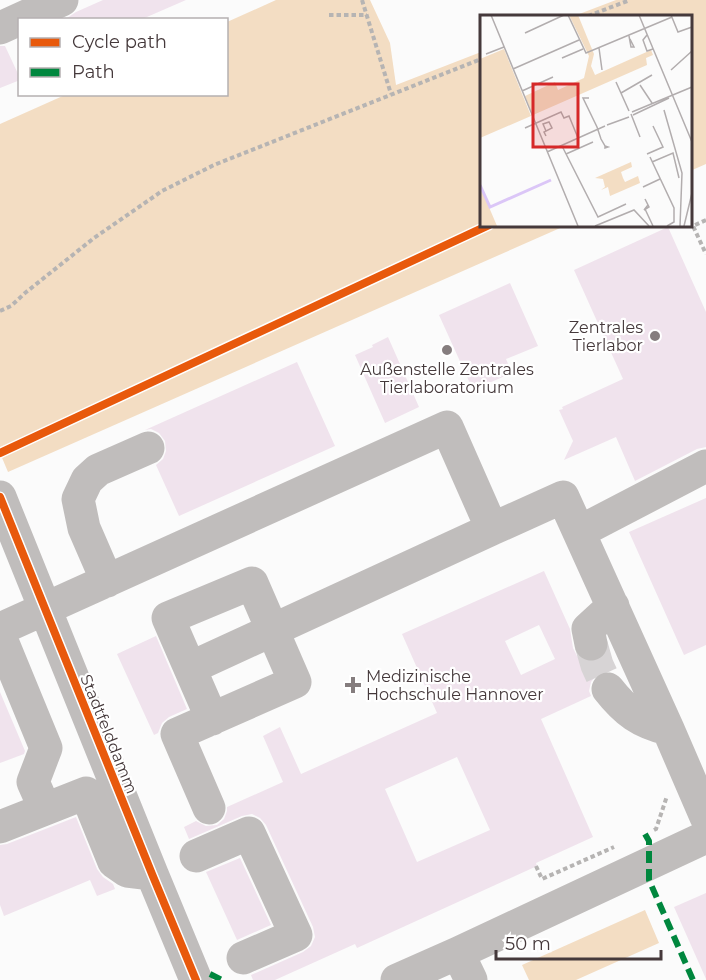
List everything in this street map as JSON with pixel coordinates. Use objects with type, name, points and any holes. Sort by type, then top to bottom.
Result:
[{"type":"street","points":[[22,18],[62,0]]},
{"type":"street","points":[[0,28],[18,20]]},
{"type":"street","points":[[0,629],[447,427],[492,529]]},
{"type":"street","points":[[107,581],[84,528],[78,499],[87,480],[98,470],[148,448]]},
{"type":"street","points":[[579,532],[706,466]]},
{"type":"street","name":"Stadtfelddamm","points":[[0,496],[196,980]]},
{"type":"street","points":[[190,669],[563,497],[706,817]]},
{"type":"street","points":[[209,808],[177,734],[212,719],[295,682],[252,583],[168,618],[212,719]]},
{"type":"street","points":[[591,644],[588,629],[612,606]]},
{"type":"street","points":[[0,636],[46,748],[33,782],[45,809]]},
{"type":"street","points":[[608,689],[634,716],[651,725],[668,729]]},
{"type":"street","points":[[0,827],[86,793],[114,862],[127,871],[152,874]]},
{"type":"street","points":[[196,856],[249,832],[296,935],[243,958]]},
{"type":"street","points":[[397,980],[465,967],[706,837]]},
{"type":"path","points":[[362,0],[391,94]]},
{"type":"path","points":[[591,15],[630,0]]},
{"type":"path","points":[[329,15],[367,15]]},
{"type":"path","points":[[0,311],[11,306],[94,238],[162,191],[214,165],[480,59]]},
{"type":"path","points":[[706,220],[693,226],[706,254]]},
{"type":"path","points":[[645,834],[656,829],[670,788],[690,780]]},
{"type":"path","points":[[536,866],[542,879],[614,847]]},
{"type":"shaded area","points":[[276,0],[370,0],[390,43],[396,85],[480,52],[480,226],[565,226],[8,472],[0,453],[0,124],[63,96],[228,96],[228,22]]},
{"type":"shaded area","points":[[616,0],[706,0],[706,164],[691,171],[691,15],[577,15]]},
{"type":"shaded area","points":[[645,910],[659,943],[576,980],[529,980],[522,965]]},
{"type":"building","points":[[103,0],[186,0],[145,18],[67,18]]},
{"type":"building","points":[[0,46],[5,46],[18,74],[18,81],[0,88]]},
{"type":"building","name":"Zentrales Tierlabor","points":[[668,227],[706,312],[706,447],[697,449],[635,481],[616,437],[564,460],[573,441],[559,410],[623,379],[574,270]]},
{"type":"building","points":[[510,283],[538,346],[506,359],[512,373],[473,390],[439,315]]},
{"type":"building","points":[[388,337],[419,407],[385,423],[355,355]]},
{"type":"building","points":[[297,362],[335,446],[179,516],[156,465],[163,459],[166,451],[165,441],[159,433],[151,429],[145,430]]},
{"type":"building","points":[[706,498],[706,645],[684,655],[629,532]]},
{"type":"building","points":[[544,571],[570,629],[573,648],[577,656],[586,662],[595,662],[604,658],[607,671],[597,674],[591,682],[589,691],[591,696],[541,719],[593,837],[536,863],[537,866],[357,948],[355,944],[275,980],[253,980],[251,975],[303,952],[311,946],[315,937],[313,927],[266,825],[260,818],[252,814],[242,816],[189,839],[184,827],[196,821],[206,826],[217,825],[224,819],[227,807],[283,782],[263,736],[280,727],[301,774],[437,713],[402,634]],"holes":[[[539,625],[555,659],[521,675],[505,641]],[[457,757],[490,830],[417,862],[385,789]]]},
{"type":"building","points":[[156,636],[187,709],[169,717],[154,735],[117,654]]},
{"type":"building","points":[[0,692],[25,751],[24,754],[0,763]]},
{"type":"building","points":[[76,817],[97,869],[113,884],[115,889],[97,896],[90,880],[4,916],[0,905],[0,845]]},
{"type":"building","points":[[240,858],[271,925],[237,940],[206,872]]},
{"type":"building","points":[[706,893],[706,979],[674,907]]},
{"type":"tunnel","points":[[591,644],[597,665],[608,689]]},
{"type":"marked path","points":[[645,834],[649,841],[649,880],[693,980]]},
{"type":"marked path","points":[[210,974],[222,980]]},
{"type":"cycle path","points":[[0,453],[487,226]]},
{"type":"cycle path","points":[[0,497],[196,980]]},
{"type":"place","name":"Zentrales Tierlabor","points":[[655,336]]},
{"type":"place","name":"Außenstelle Zentrales Tierlaboratorium","points":[[447,350]]},
{"type":"place","name":"Medizinische Hochschule Hannover","points":[[353,685]]}]
